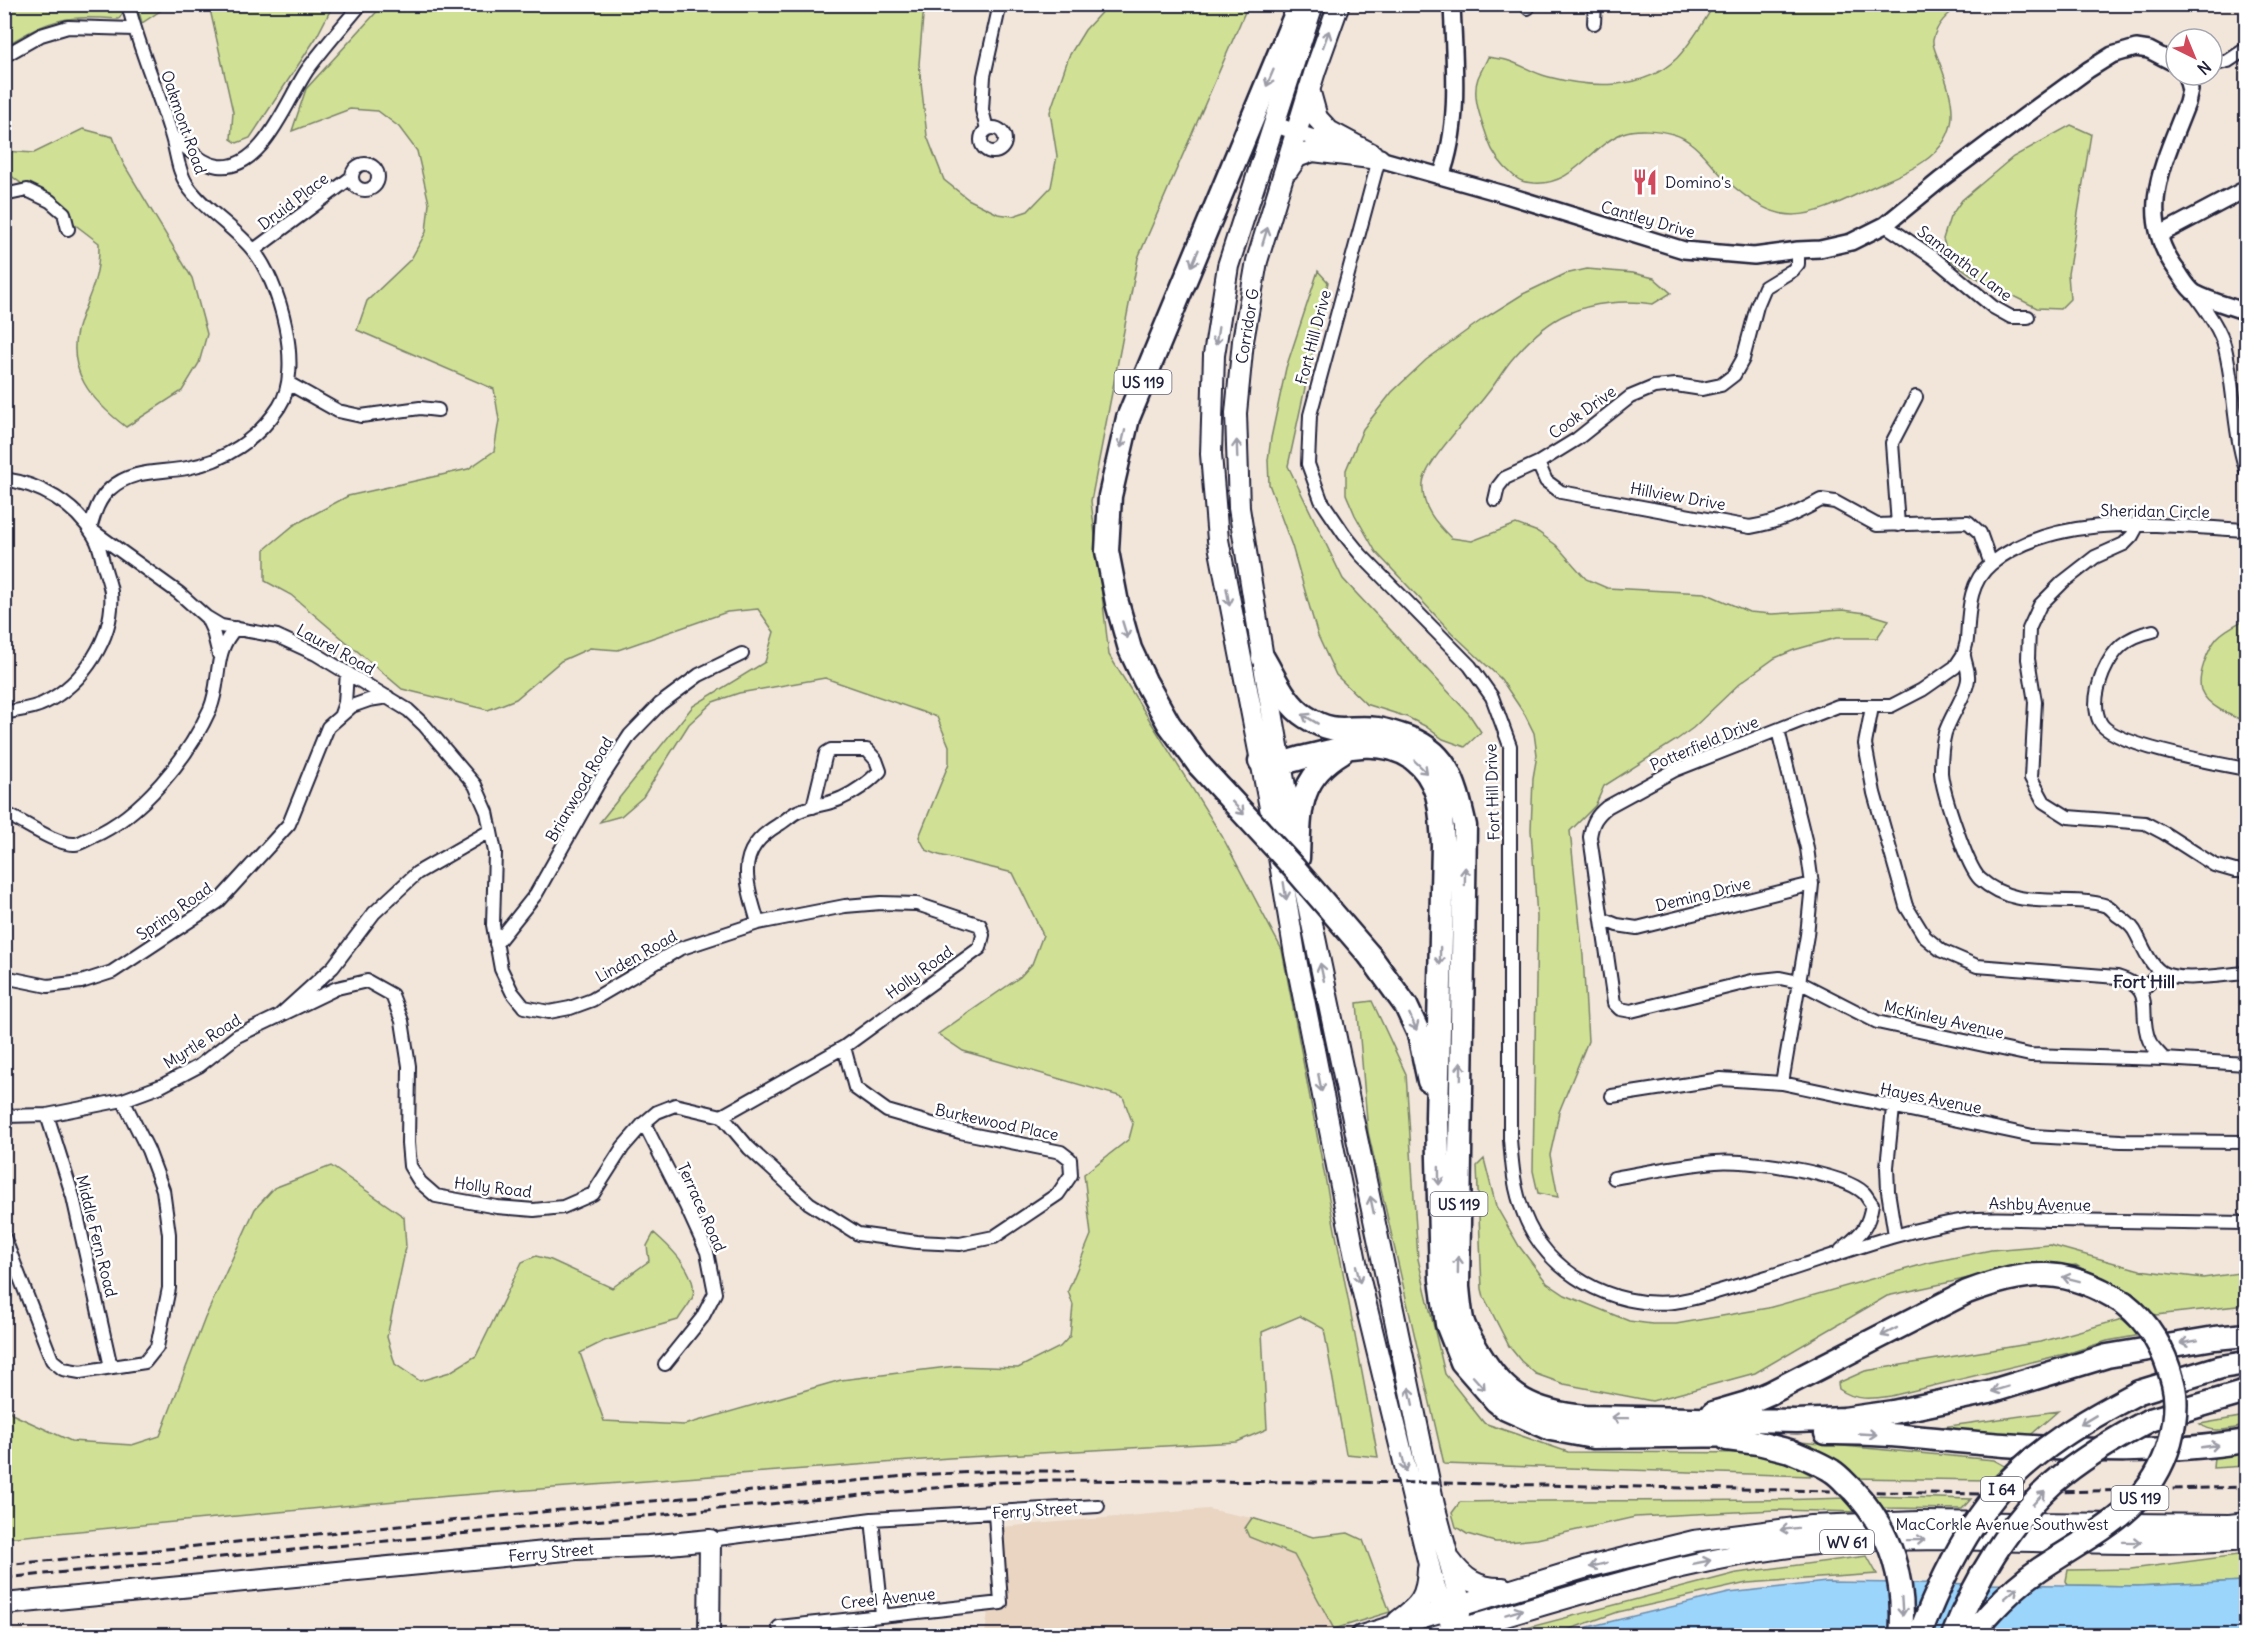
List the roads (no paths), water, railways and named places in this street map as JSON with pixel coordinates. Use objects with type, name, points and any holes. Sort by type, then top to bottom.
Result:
[{"type":"highway","name":"US 119","points":[[1300,4],[1128,418],[1110,496],[1107,551],[1117,603],[1130,649],[1169,724],[1199,765],[1295,869],[1370,956],[1406,1006],[1419,1034],[1437,1118],[1441,1279],[1447,1324],[1462,1362],[1496,1401],[1506,1408],[1551,1429],[1593,1437],[1681,1428],[1715,1412],[1770,1393],[1967,1292],[2019,1276],[2054,1275],[2089,1284],[2124,1303],[2143,1320],[2167,1358],[2175,1393],[2173,1431],[2166,1458],[2138,1502],[2116,1521],[2039,1570],[2008,1594],[1971,1635]]},
{"type":"highway","name":"US 119","points":[[1263,658],[1282,690],[1304,716],[1334,730],[1377,729],[1426,745],[1449,771],[1459,798],[1465,826],[1458,1287],[1462,1321],[1489,1371],[1507,1390],[1532,1405],[1557,1414],[1681,1428],[1790,1451],[1833,1471],[1868,1506],[1882,1527],[1891,1547],[1900,1581],[1903,1616],[1901,1635]]},
{"type":"highway","points":[[1273,759],[1355,736],[1406,737]]},
{"type":"highway","points":[[1273,759],[1376,745],[1392,748],[1409,756],[1424,767],[1434,784],[1441,807],[1443,856],[1437,1118]]},
{"type":"highway","points":[[1298,858],[1300,809],[1307,786],[1321,766],[1348,748]]},
{"type":"highway","points":[[1681,1428],[1883,1414],[1989,1392],[2107,1356],[2247,1335]]},
{"type":"highway","name":"I 64","points":[[1919,1635],[1948,1567],[1995,1495],[2047,1448],[2097,1414],[2139,1392],[2221,1367],[2247,1363]]},
{"type":"highway","name":"I 64","points":[[1953,1635],[1982,1576],[2000,1546],[2024,1514],[2053,1483],[2115,1439],[2150,1420],[2247,1392]]},
{"type":"highway","points":[[1681,1428],[1840,1433],[2005,1445],[2157,1450],[2198,1448],[2247,1441]]},
{"type":"main road","points":[[1313,4],[1228,266],[1214,355],[1211,454],[1218,540],[1298,858],[1434,1506],[1437,1558],[1425,1594],[1419,1605],[1389,1627]]},
{"type":"main road","name":"Corridor G","points":[[1273,759],[1263,658],[1239,508],[1236,413],[1243,341],[1257,261],[1309,88],[1339,4]]},
{"type":"main road","points":[[1309,88],[1317,118],[1329,131],[1379,159]]},
{"type":"main road","points":[[1277,195],[1290,166],[1297,157],[1304,153],[1314,151],[1379,159]]},
{"type":"main road","points":[[1273,759],[1275,833],[1298,966],[1358,1272],[1458,1629]]},
{"type":"main road","name":"MacCorkle Avenue Southwest","points":[[1452,1608],[1584,1568],[1694,1541],[1811,1526],[1918,1522],[2061,1525],[2230,1525],[2247,1523]]},
{"type":"main road","name":"MacCorkle Avenue Southwest","points":[[1458,1629],[1673,1567],[1755,1551],[1851,1541],[2185,1542],[2247,1539]]},
{"type":"main road","points":[[710,1634],[711,1540]]},
{"type":"main road","name":"Ferry Street","points":[[4,1604],[576,1549],[649,1546],[711,1540]]},
{"type":"main road","points":[[1437,1558],[1474,1584],[1485,1587],[1516,1588]]},
{"type":"main road","name":"WV 61","points":[[1361,1635],[1452,1608]]},
{"type":"main road","name":"WV 61","points":[[1436,1635],[1458,1629]]},
{"type":"street","name":"Oakmont Road","points":[[90,529],[98,503],[110,489],[132,475],[188,468],[209,461],[250,441],[275,414],[286,398],[291,355],[274,288],[254,250],[188,186],[177,162],[172,136],[134,29],[128,4]]},
{"type":"street","points":[[172,136],[200,159],[219,166],[240,163],[254,153],[271,133],[307,71],[361,4]]},
{"type":"street","points":[[987,129],[982,110],[984,76],[1000,4]]},
{"type":"street","points":[[1441,176],[1446,163],[1452,117],[1455,70],[1452,4]]},
{"type":"street","points":[[1594,23],[1595,4]]},
{"type":"street","points":[[4,56],[41,35],[68,27],[134,29]]},
{"type":"street","name":"Cantley Drive","points":[[1273,123],[1379,159],[1641,235],[1684,250],[1754,256],[1820,249],[1851,242],[1885,225],[2025,116],[2112,55],[2136,48],[2149,50],[2164,58]]},
{"type":"street","points":[[2224,62],[2247,49]]},
{"type":"street","points":[[2189,87],[2187,104],[2157,184],[2155,204],[2159,235],[2168,258],[2211,317],[2224,346],[2231,381],[2238,445],[2247,470]]},
{"type":"street","name":"Fort Hill Drive","points":[[1379,159],[1310,415],[1308,464],[1321,500],[1350,541],[1470,666],[1492,697],[1510,746],[1510,1139],[1513,1174],[1521,1207],[1532,1232],[1557,1263],[1586,1284],[1632,1300],[1673,1302],[1772,1276]]},
{"type":"street","name":"Druid Place","points":[[254,250],[352,177]]},
{"type":"street","points":[[4,195],[27,189],[50,201],[64,213],[68,229]]},
{"type":"street","points":[[2159,235],[2247,189]]},
{"type":"street","name":"Samantha Lane","points":[[1885,225],[1934,258],[1993,307],[2011,317],[2028,317]]},
{"type":"street","name":"Cook Drive","points":[[1495,500],[1498,487],[1505,478],[1538,463],[1577,439],[1630,397],[1654,387],[1676,385],[1702,389],[1721,385],[1734,375],[1743,359],[1757,306],[1765,287],[1793,270],[1798,264],[1798,250]]},
{"type":"street","points":[[2193,292],[2247,312]]},
{"type":"street","points":[[288,383],[338,411],[361,416],[420,408],[438,410]]},
{"type":"street","points":[[1916,397],[1892,443],[1898,525],[1968,522],[1980,533],[1991,564]]},
{"type":"street","name":"Hillview Drive","points":[[1538,463],[1546,481],[1561,492],[1750,527],[1777,522],[1821,500],[1835,502],[1877,525],[1898,525]]},
{"type":"street","points":[[4,480],[20,482],[57,497],[81,518],[97,541],[111,592],[109,617],[99,649],[84,672],[66,689],[43,704],[4,713]]},
{"type":"street","name":"Sheridan Circle","points":[[2161,972],[2132,928],[2108,907],[2031,901],[2003,893],[1979,879],[1960,842],[1941,774],[1945,734],[1968,681],[1968,668],[1963,655],[1968,641],[1967,618],[1977,578],[1991,564],[2011,551],[2037,539],[2097,525],[2247,530]]},
{"type":"street","points":[[2138,525],[2124,544],[2095,557],[2063,582],[2040,605],[2029,629],[2028,659],[2035,702],[2031,778],[2044,802],[2068,817],[2145,823],[2214,866],[2247,872]]},
{"type":"street","name":"Laurel Road","points":[[90,529],[221,626],[277,636],[316,654],[408,710],[425,726],[475,785],[487,813],[490,831]]},
{"type":"street","points":[[206,616],[213,631],[220,658]]},
{"type":"street","points":[[4,813],[50,837],[76,844],[108,830],[150,795],[179,762],[210,708],[216,689],[224,643],[236,628]]},
{"type":"street","points":[[2153,631],[2135,635],[2121,646],[2109,661],[2096,696],[2100,723],[2112,734],[2134,743],[2247,769]]},
{"type":"street","name":"Briarwood Road","points":[[496,944],[536,894],[599,782],[630,735],[660,704],[699,675],[742,654]]},
{"type":"street","name":"Potterfield Drive","points":[[1614,1003],[1590,837],[1591,825],[1597,815],[1607,807],[1675,770],[1838,706],[1891,706],[1922,690],[1955,667],[1963,655]]},
{"type":"street","name":"Spring Road","points":[[340,715],[345,703],[347,672]]},
{"type":"street","name":"Spring Road","points":[[4,976],[48,986],[81,982],[112,972],[218,902],[289,824],[328,727],[352,706],[388,697]]},
{"type":"street","points":[[1872,707],[1865,744],[1874,793],[1906,906],[1925,937],[1942,951],[1977,966],[2117,977],[2130,981],[2141,991],[2149,1040],[2164,1059]]},
{"type":"street","points":[[1778,730],[1808,848],[1812,884],[1807,935],[1782,1083]]},
{"type":"street","points":[[758,923],[747,874],[751,850],[763,834],[798,812],[843,798],[871,781],[880,771],[873,755],[867,750],[831,750],[826,753],[813,807]]},
{"type":"street","name":"Linden Road","points":[[490,831],[495,852],[493,925],[501,969],[512,992],[524,1007],[536,1011],[549,1012],[570,1008],[592,1000],[679,949],[758,923],[845,906],[881,903],[917,904],[980,925]]},
{"type":"street","name":"Myrtle Road","points":[[4,1116],[47,1115],[123,1100],[160,1086],[199,1066],[237,1036],[279,1016],[333,967],[375,913],[417,873],[490,831]]},
{"type":"street","name":"Deming Drive","points":[[1602,919],[1617,925],[1637,928],[1812,884]]},
{"type":"street","name":"Holly Road","points":[[279,1016],[337,988],[367,981],[392,995],[402,1021],[409,1065],[410,1166],[420,1182],[436,1196],[497,1207],[534,1210],[563,1206],[593,1194],[623,1147],[657,1112],[675,1105],[722,1116],[844,1047],[980,948],[983,935],[980,925]]},
{"type":"street","points":[[2141,991],[2161,972],[2179,977],[2247,973]]},
{"type":"street","name":"McKinley Avenue","points":[[1614,1003],[1620,1009],[1630,1011],[1752,981],[1780,978],[1799,982],[1877,1022],[2030,1055],[2247,1064]]},
{"type":"street","name":"Burkewood Place","points":[[722,1116],[749,1148],[809,1203],[858,1234],[917,1242],[960,1244],[994,1237],[1058,1194],[1071,1174],[1070,1160],[1062,1152],[960,1132],[887,1111],[855,1088],[844,1047]]},
{"type":"street","name":"Hayes Avenue","points":[[1612,1096],[1721,1079],[1782,1083],[2033,1136],[2121,1141],[2247,1142]]},
{"type":"street","points":[[4,1237],[52,1360],[63,1369],[80,1372],[145,1362],[157,1347],[169,1288],[169,1234],[163,1190],[148,1150],[123,1100]]},
{"type":"street","points":[[1893,1108],[1887,1167],[1888,1191],[1896,1235]]},
{"type":"street","name":"Middle Fern Road","points":[[47,1115],[73,1197],[111,1367]]},
{"type":"street","name":"Terrace Road","points":[[644,1123],[707,1252],[715,1293],[702,1318],[664,1364]]},
{"type":"street","points":[[1614,1178],[1717,1162],[1745,1163],[1822,1174],[1845,1182],[1864,1193],[1872,1204],[1888,1191]]},
{"type":"street","name":"Ashby Avenue","points":[[1838,1252],[1861,1233],[1870,1220],[1872,1204]]},
{"type":"street","name":"Ashby Avenue","points":[[1772,1276],[1838,1252],[1896,1235],[1968,1219],[2247,1223]]},
{"type":"street","name":"Ferry Street","points":[[711,1540],[872,1519],[1098,1506]]},
{"type":"street","name":"Creel Avenue","points":[[779,1627],[1001,1602],[995,1513]]},
{"type":"street","points":[[872,1519],[882,1615]]},
{"type":"water","points":[[2246,1581],[2246,1635],[1564,1636],[1588,1627],[1729,1593],[1826,1582],[2137,1586]]},
{"type":"railway","points":[[4,1565],[915,1475],[1001,1471],[1074,1471]]},
{"type":"railway","points":[[4,1578],[997,1482],[1053,1480],[1445,1483],[1979,1494],[2246,1487]]},
{"type":"place","name":"Domino's","points":[[1645,182]]},
{"type":"district","name":"Fort Hill","points":[[2144,981]]}]
